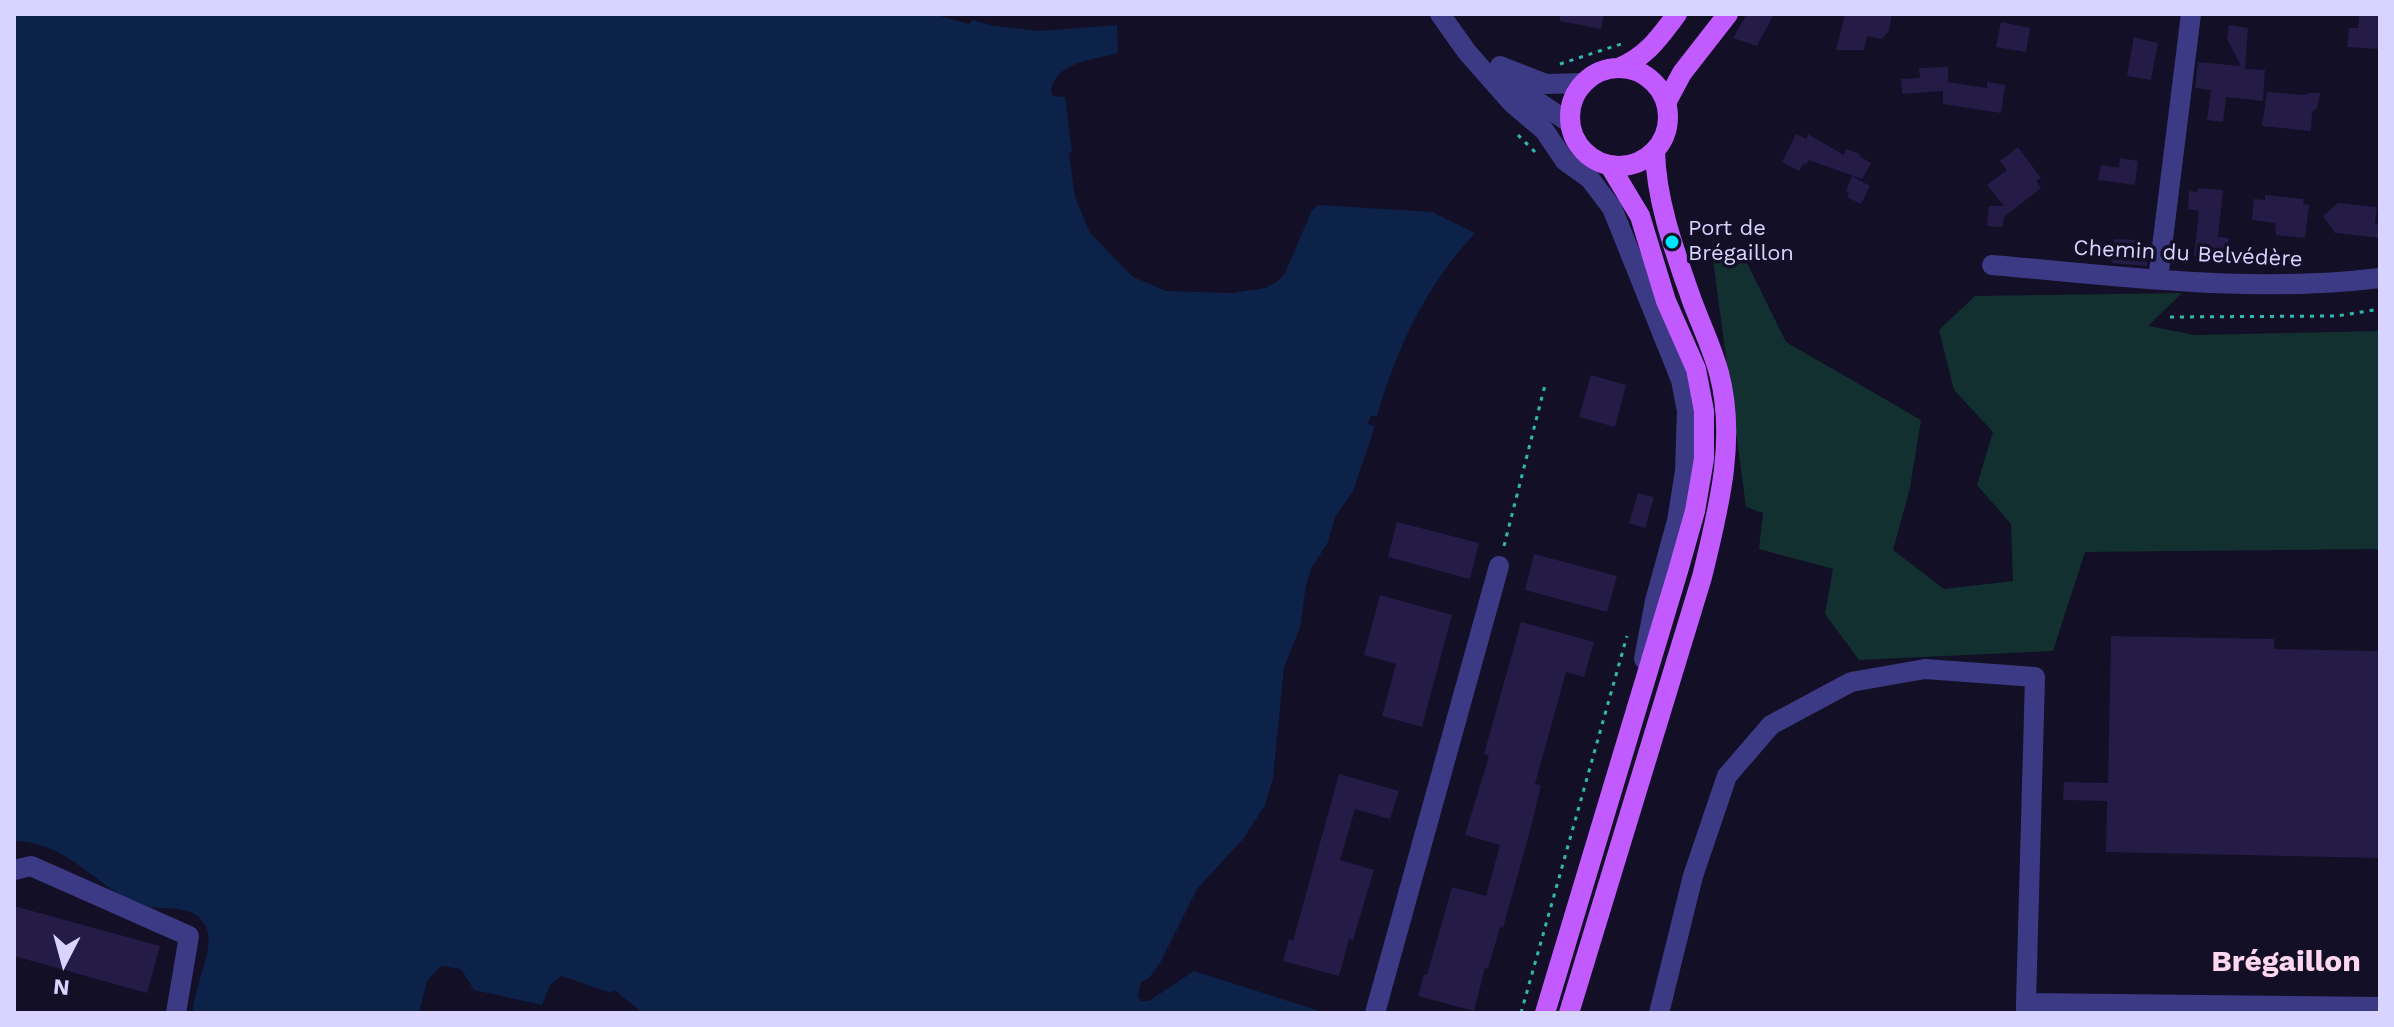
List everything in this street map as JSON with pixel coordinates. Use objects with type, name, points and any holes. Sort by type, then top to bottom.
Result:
[{"type":"main road","points":[[1619,68],[1649,78],[1659,89],[1666,103],[1667,128],[1655,151],[1634,164],[1610,166],[1587,155],[1579,146],[1570,123],[1570,109],[1575,95],[1583,83],[1594,75],[1638,60],[1677,14]]},
{"type":"main road","points":[[1666,103],[1682,73],[1728,14]]},
{"type":"main road","points":[[1569,1013],[1702,577],[1726,464],[1726,412],[1719,373],[1672,242],[1655,151]]},
{"type":"main road","points":[[1545,1013],[1695,511],[1704,459],[1704,411],[1696,369],[1666,301],[1640,216],[1610,166]]},
{"type":"street","points":[[1440,14],[1467,52],[1511,102],[1544,130],[1565,161],[1590,179],[1612,208],[1681,380],[1687,411],[1685,471],[1677,521],[1655,601],[1631,728]]},
{"type":"street","points":[[2158,279],[2191,14]]},
{"type":"street","points":[[1467,52],[1546,84],[1583,83]]},
{"type":"street","points":[[1467,52],[1570,123]]},
{"type":"street","name":"Chemin du Belvédère","points":[[1992,265],[2158,279],[2309,286],[2380,278]]},
{"type":"street","points":[[1375,1013],[1499,566]]},
{"type":"street","points":[[1659,1013],[1693,876],[1727,776],[1771,725],[1851,682],[1925,669],[2035,677],[2026,1008],[2380,1007]]},
{"type":"street","points":[[14,870],[31,866],[189,936],[176,1013]]},
{"type":"path","points":[[1558,65],[1624,43]]},
{"type":"path","points":[[1517,129],[1519,139],[1542,158]]},
{"type":"path","points":[[2170,317],[2337,316],[2380,309]]},
{"type":"path","points":[[1499,566],[1545,385]]},
{"type":"path","points":[[1521,1013],[1630,624]]},
{"type":"green space","points":[[1712,252],[1745,259],[1786,342],[1921,420],[1910,488],[1893,550],[1944,589],[2013,581],[2011,524],[1977,485],[1993,432],[1954,390],[1939,330],[1975,296],[2182,293],[2148,326],[2195,335],[2380,331],[2380,549],[2085,552],[2053,651],[1859,660],[1825,614],[1833,569],[1759,549],[1763,513],[1746,507]]},
{"type":"water","points":[[14,14],[933,14],[969,24],[973,20],[994,26],[1039,31],[1117,25],[1118,53],[1069,67],[1055,80],[1051,90],[1053,96],[1065,97],[1075,197],[1090,233],[1133,277],[1166,291],[1232,293],[1265,288],[1285,273],[1312,210],[1319,205],[1432,212],[1475,233],[1442,274],[1415,318],[1377,416],[1371,416],[1367,424],[1375,426],[1353,491],[1335,517],[1328,542],[1311,569],[1300,628],[1284,667],[1273,778],[1265,805],[1243,839],[1197,889],[1160,963],[1149,978],[1141,982],[1138,996],[1141,1001],[1149,1001],[1194,971],[1326,1013],[643,1013],[614,990],[611,993],[562,976],[550,985],[542,1005],[474,990],[461,969],[441,966],[427,981],[419,1013],[193,1013],[209,938],[201,919],[184,910],[141,906],[131,902],[62,854],[47,847],[14,841]]},
{"type":"building","points":[[1560,14],[1604,14],[1601,29],[1560,21]]},
{"type":"building","points":[[1747,14],[1774,14],[1757,46],[1733,38]]},
{"type":"building","points":[[1845,14],[1892,14],[1889,31],[1882,39],[1867,36],[1864,50],[1836,50]]},
{"type":"building","points":[[2359,14],[2380,14],[2380,49],[2347,47],[2349,28],[2358,28]]},
{"type":"building","points":[[2001,22],[2030,28],[2026,52],[1996,47]]},
{"type":"building","points":[[2229,25],[2248,28],[2245,69],[2265,70],[2263,101],[2226,97],[2223,122],[2207,120],[2211,90],[2195,88],[2198,62],[2241,66],[2227,39]]},
{"type":"building","points":[[2134,37],[2158,43],[2151,80],[2127,76]]},
{"type":"building","points":[[1948,67],[1948,82],[1987,88],[1987,82],[2005,85],[2001,113],[1943,104],[1943,91],[1902,94],[1901,79],[1920,78],[1919,68]]},
{"type":"building","points":[[2267,92],[2320,93],[2317,108],[2312,112],[2311,131],[2262,126]]},
{"type":"building","points":[[1796,134],[1806,139],[1808,134],[1844,155],[1846,149],[1860,154],[1871,163],[1862,179],[1809,160],[1799,171],[1782,162]]},
{"type":"building","points":[[2018,147],[2041,178],[2036,181],[2041,188],[2004,217],[2003,227],[1987,226],[1989,206],[2004,206],[1987,185],[2007,170],[2000,161]]},
{"type":"building","points":[[2120,158],[2138,161],[2135,185],[2098,180],[2101,165],[2119,168]]},
{"type":"building","points":[[1852,176],[1870,186],[1861,204],[1847,197]]},
{"type":"building","points":[[2198,188],[2223,190],[2218,237],[2229,238],[2226,260],[2194,256],[2199,211],[2188,209],[2189,191],[2197,192]]},
{"type":"building","points":[[2265,195],[2304,199],[2303,204],[2309,205],[2305,238],[2276,235],[2275,223],[2252,220],[2254,199],[2265,200]]},
{"type":"building","points":[[2338,203],[2377,207],[2375,224],[2380,224],[2380,238],[2335,233],[2323,216]]},
{"type":"building","points":[[2114,239],[2136,240],[2135,250],[2148,250],[2147,266],[2112,263]]},
{"type":"building","points":[[1591,375],[1626,385],[1615,427],[1579,417]]},
{"type":"building","points":[[1638,493],[1654,497],[1645,528],[1629,523]]},
{"type":"building","points":[[1397,522],[1479,543],[1470,579],[1388,557]]},
{"type":"building","points":[[1534,554],[1617,576],[1607,612],[1525,590]]},
{"type":"building","points":[[1380,595],[1452,615],[1422,727],[1382,716],[1396,664],[1364,655]]},
{"type":"building","points":[[1521,622],[1594,642],[1584,677],[1566,672],[1535,784],[1541,785],[1532,823],[1503,928],[1500,927],[1488,969],[1485,968],[1474,1011],[1418,996],[1452,887],[1486,896],[1500,845],[1465,835],[1489,756],[1484,754]]},
{"type":"building","points":[[2111,636],[2274,639],[2274,649],[2380,651],[2380,858],[2106,852],[2107,801],[2063,800],[2064,782],[2108,783]]},
{"type":"building","points":[[1339,774],[1399,791],[1390,819],[1355,809],[1340,860],[1374,870],[1339,976],[1283,961],[1289,939],[1293,941]]},
{"type":"building","points":[[14,906],[160,946],[147,993],[14,956]]},
{"type":"place","name":"Port de Brégaillon","points":[[1672,242]]},
{"type":"district","name":"Brégaillon","points":[[2286,962]]}]
